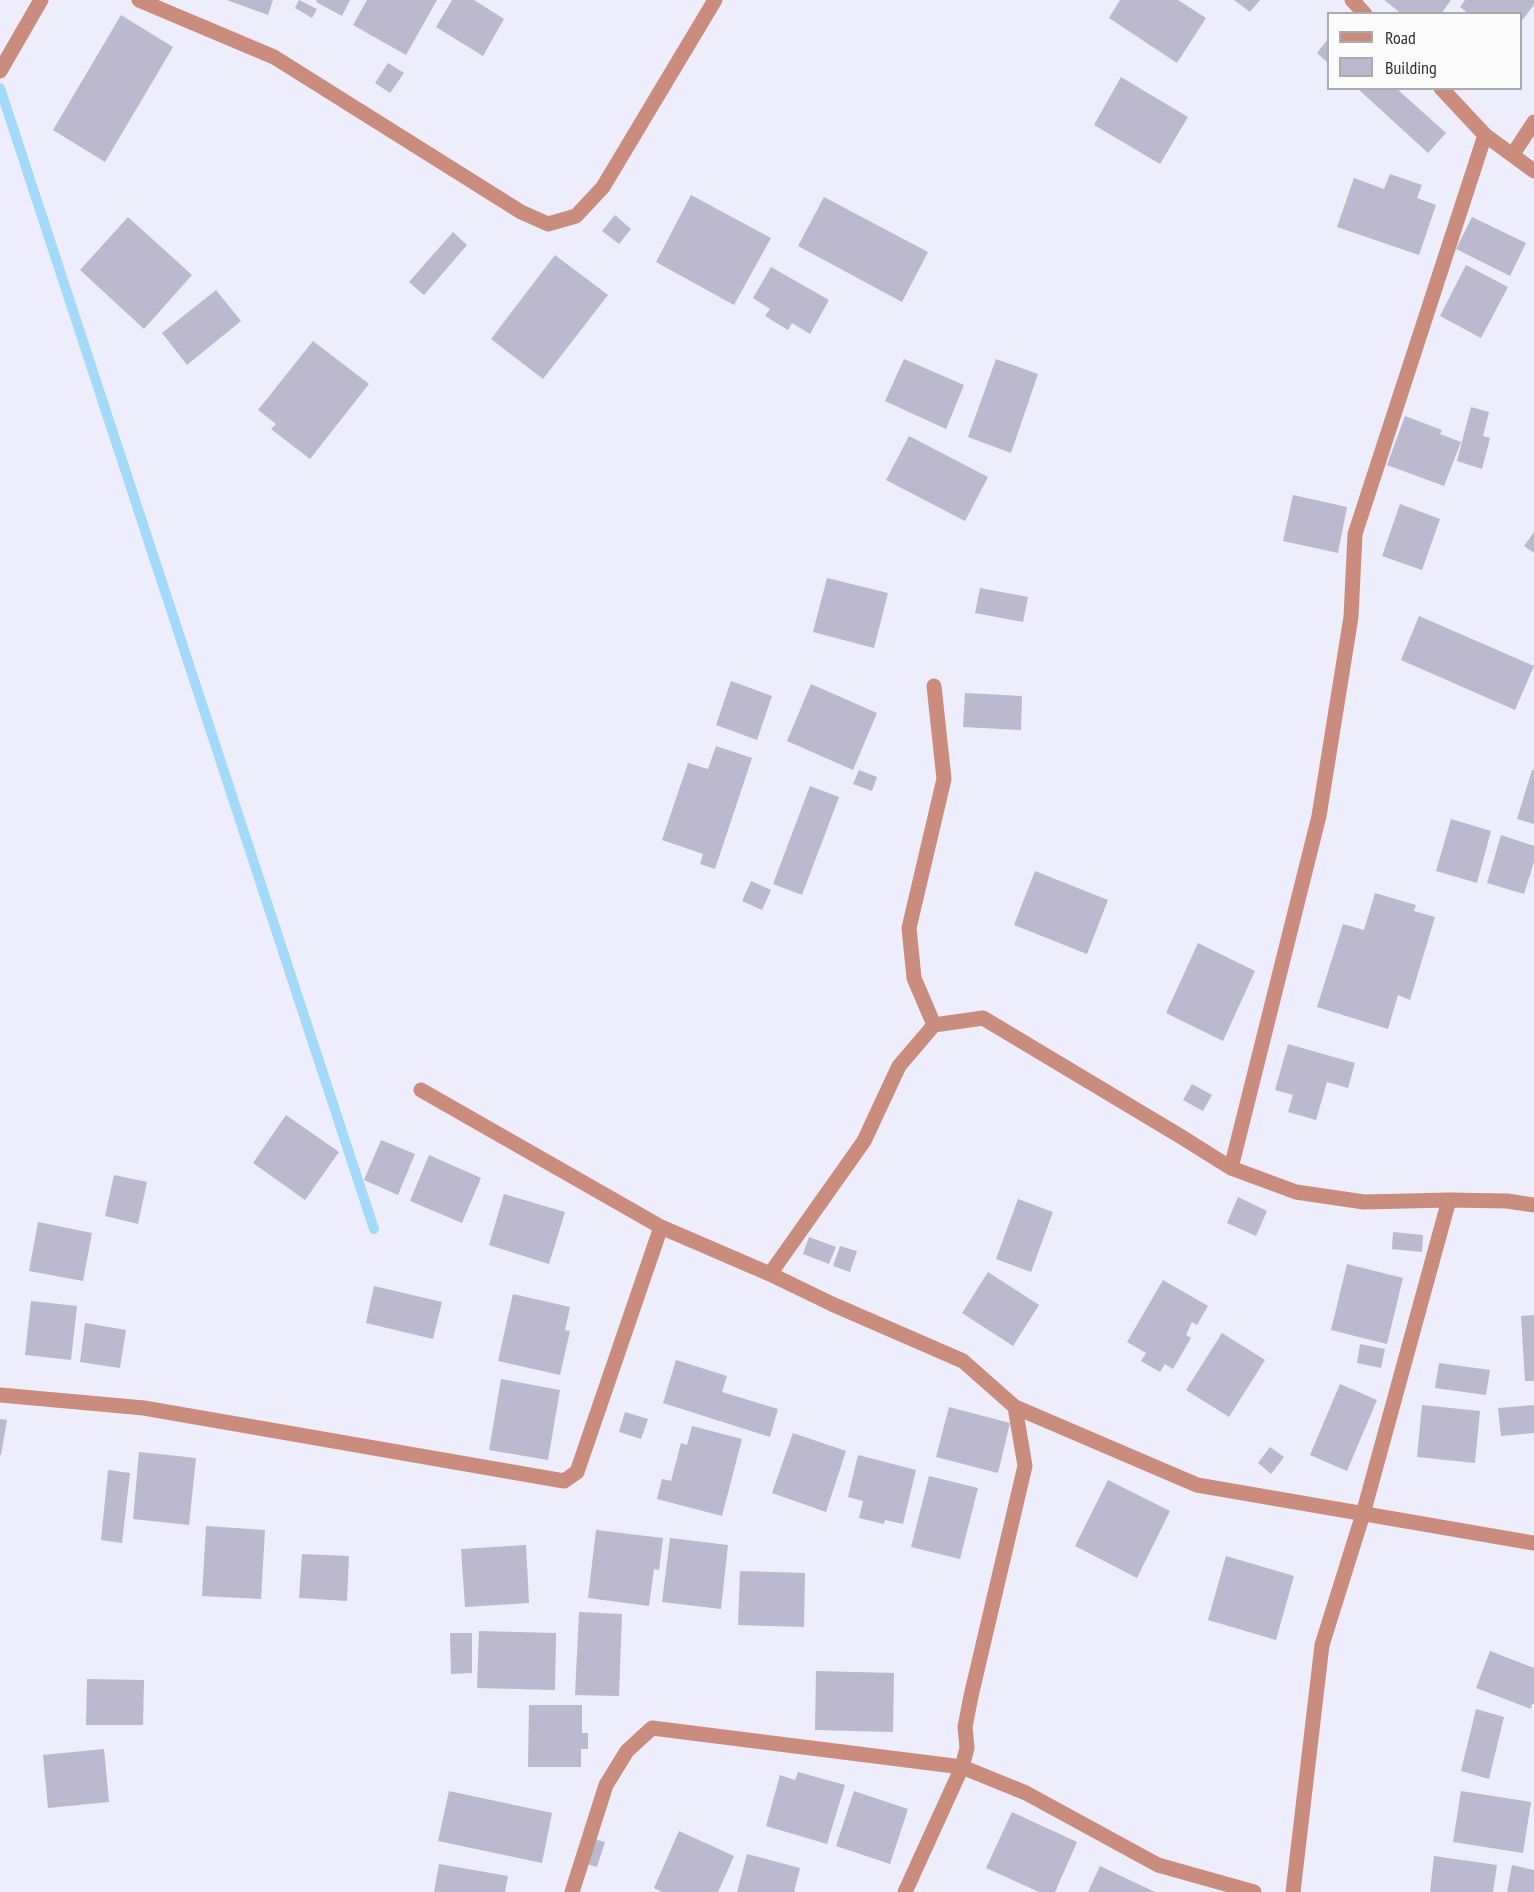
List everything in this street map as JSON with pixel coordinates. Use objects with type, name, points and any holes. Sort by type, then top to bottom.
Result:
[{"type":"street","points":[[0,71],[41,0]]},
{"type":"street","points":[[140,0],[274,57],[521,212],[548,224],[576,216],[603,187],[715,0]]},
{"type":"street","points":[[1352,0],[1363,12]]},
{"type":"street","points":[[1443,90],[1485,135],[1534,171]]},
{"type":"street","points":[[1513,154],[1534,122]]},
{"type":"street","points":[[1231,1168],[1319,816],[1351,617],[1355,534],[1485,135]]},
{"type":"street","points":[[934,686],[944,779],[909,928],[914,978],[934,1025]]},
{"type":"street","points":[[770,1274],[864,1142],[899,1066],[934,1025],[983,1018],[1231,1168],[1296,1192],[1364,1202],[1508,1201],[1534,1205]]},
{"type":"street","points":[[421,1090],[661,1227],[963,1361],[1015,1407],[1197,1485],[1534,1543]]},
{"type":"street","points":[[1293,1892],[1322,1645],[1363,1514],[1449,1200]]},
{"type":"street","points":[[0,1395],[144,1408],[564,1481],[577,1472],[661,1227]]},
{"type":"street","points":[[905,1892],[962,1767],[968,1748],[965,1727],[971,1696],[1025,1466],[1015,1407]]},
{"type":"street","points":[[572,1892],[606,1785],[627,1751],[652,1728],[962,1767],[1026,1793],[1158,1865],[1254,1892]]},
{"type":"building","points":[[227,0],[273,0],[268,15]]},
{"type":"building","points":[[299,0],[317,9],[312,18],[295,8]]},
{"type":"building","points":[[317,0],[350,0],[342,16],[316,2]]},
{"type":"building","points":[[367,0],[437,0],[406,55],[353,25]]},
{"type":"building","points":[[452,0],[474,0],[504,19],[483,56],[436,27]]},
{"type":"building","points":[[1120,0],[1178,0],[1206,18],[1177,63],[1109,18]]},
{"type":"building","points":[[1234,0],[1260,0],[1250,12]]},
{"type":"building","points":[[1384,0],[1451,0],[1442,12],[1399,12]]},
{"type":"building","points":[[1465,0],[1534,0],[1534,5],[1522,20],[1522,12],[1466,12],[1460,7]]},
{"type":"building","points":[[121,15],[173,47],[105,162],[53,130]]},
{"type":"building","points":[[1327,40],[1327,62],[1317,53]]},
{"type":"building","points":[[388,63],[404,73],[390,93],[375,83]]},
{"type":"building","points":[[1121,77],[1188,117],[1160,164],[1094,125]]},
{"type":"building","points":[[1359,90],[1398,90],[1446,133],[1428,153]]},
{"type":"building","points":[[1390,174],[1422,185],[1417,198],[1436,205],[1419,255],[1337,227],[1354,178],[1384,189]]},
{"type":"building","points":[[691,195],[771,238],[734,305],[656,262]]},
{"type":"building","points":[[824,197],[928,252],[902,302],[798,246]]},
{"type":"building","points":[[615,215],[631,229],[619,244],[602,231]]},
{"type":"building","points":[[128,217],[192,275],[144,329],[80,270]]},
{"type":"building","points":[[1472,217],[1526,243],[1510,276],[1456,249]]},
{"type":"building","points":[[453,232],[467,245],[424,295],[409,282]]},
{"type":"building","points":[[555,255],[608,295],[543,379],[491,339]]},
{"type":"building","points":[[1466,265],[1508,287],[1481,338],[1440,316]]},
{"type":"building","points":[[771,267],[829,300],[810,334],[792,323],[788,330],[765,316],[770,309],[753,298]]},
{"type":"building","points":[[216,290],[241,321],[187,365],[162,333]]},
{"type":"building","points":[[313,341],[369,384],[310,459],[271,429],[276,424],[258,410]]},
{"type":"building","points":[[904,359],[964,385],[946,429],[885,401]]},
{"type":"building","points":[[996,359],[1038,374],[1011,453],[968,437]]},
{"type":"building","points":[[1471,407],[1489,412],[1483,436],[1490,438],[1482,469],[1457,461]]},
{"type":"building","points":[[1405,416],[1442,430],[1440,434],[1461,442],[1444,486],[1387,465]]},
{"type":"building","points":[[909,436],[988,477],[965,521],[886,480]]},
{"type":"building","points":[[1293,495],[1347,507],[1338,553],[1283,541]]},
{"type":"building","points":[[1400,504],[1440,519],[1422,570],[1382,556]]},
{"type":"building","points":[[1534,532],[1534,553],[1524,546]]},
{"type":"building","points":[[827,578],[888,593],[874,648],[813,632]]},
{"type":"building","points":[[980,588],[1028,597],[1023,622],[975,613]]},
{"type":"building","points":[[1419,616],[1534,666],[1515,710],[1401,660]]},
{"type":"building","points":[[731,681],[772,696],[757,740],[716,725]]},
{"type":"building","points":[[811,684],[877,713],[853,770],[787,741]]},
{"type":"building","points":[[965,693],[1022,696],[1021,730],[963,727]]},
{"type":"building","points":[[716,746],[752,758],[715,869],[700,864],[703,854],[662,840],[688,763],[708,769]]},
{"type":"building","points":[[859,770],[877,777],[872,791],[853,784]]},
{"type":"building","points":[[1532,770],[1534,770],[1534,824],[1517,819]]},
{"type":"building","points":[[810,786],[839,797],[802,895],[773,884]]},
{"type":"building","points":[[1451,819],[1491,831],[1477,883],[1436,871]]},
{"type":"building","points":[[1501,835],[1534,846],[1534,862],[1524,894],[1487,883]]},
{"type":"building","points":[[1035,871],[1108,900],[1087,954],[1014,925]]},
{"type":"building","points":[[751,881],[771,890],[762,910],[742,901]]},
{"type":"building","points":[[1375,893],[1416,905],[1414,911],[1435,917],[1410,1000],[1398,995],[1388,1029],[1317,1007],[1343,924],[1364,930]]},
{"type":"building","points":[[1198,943],[1255,971],[1223,1041],[1166,1013]]},
{"type":"building","points":[[1288,1044],[1355,1063],[1348,1088],[1327,1082],[1316,1120],[1288,1112],[1293,1095],[1275,1090]]},
{"type":"building","points":[[1192,1084],[1212,1095],[1203,1111],[1183,1100]]},
{"type":"building","points":[[286,1115],[339,1152],[305,1200],[253,1163]]},
{"type":"building","points":[[381,1140],[415,1154],[398,1195],[364,1180]]},
{"type":"building","points":[[429,1155],[481,1178],[462,1223],[410,1201]]},
{"type":"building","points":[[114,1175],[147,1182],[138,1224],[105,1216]]},
{"type":"building","points":[[504,1194],[565,1212],[549,1264],[489,1245]]},
{"type":"building","points":[[1238,1197],[1267,1211],[1256,1236],[1227,1223]]},
{"type":"building","points":[[1018,1199],[1053,1212],[1031,1272],[996,1259]]},
{"type":"building","points":[[38,1222],[92,1233],[83,1281],[29,1271]]},
{"type":"building","points":[[1393,1232],[1423,1235],[1422,1252],[1392,1249]]},
{"type":"building","points":[[809,1237],[836,1247],[829,1264],[803,1254]]},
{"type":"building","points":[[840,1246],[857,1251],[850,1272],[833,1266]]},
{"type":"building","points":[[1347,1264],[1403,1278],[1387,1344],[1331,1330]]},
{"type":"building","points":[[988,1272],[1039,1305],[1013,1346],[962,1313]]},
{"type":"building","points":[[1163,1280],[1208,1306],[1197,1325],[1192,1322],[1186,1335],[1191,1338],[1173,1369],[1165,1364],[1160,1372],[1141,1361],[1146,1353],[1127,1342]]},
{"type":"building","points":[[374,1286],[442,1302],[433,1339],[366,1323]]},
{"type":"building","points":[[513,1294],[570,1307],[565,1330],[570,1331],[560,1375],[498,1361]]},
{"type":"building","points":[[31,1301],[77,1306],[71,1360],[25,1355]]},
{"type":"building","points":[[1534,1315],[1534,1381],[1525,1381],[1521,1316]]},
{"type":"building","points":[[85,1323],[126,1330],[120,1368],[80,1362]]},
{"type":"building","points":[[1222,1333],[1265,1360],[1229,1417],[1186,1390]]},
{"type":"building","points":[[1360,1344],[1385,1349],[1381,1368],[1357,1363]]},
{"type":"building","points":[[676,1360],[727,1376],[722,1392],[778,1409],[770,1437],[663,1403]]},
{"type":"building","points":[[1439,1363],[1490,1370],[1486,1395],[1435,1388]]},
{"type":"building","points":[[501,1379],[560,1390],[548,1460],[489,1450]]},
{"type":"building","points":[[1340,1384],[1377,1400],[1347,1471],[1310,1455]]},
{"type":"building","points":[[1422,1405],[1480,1411],[1475,1463],[1417,1457]]},
{"type":"building","points":[[1534,1405],[1534,1433],[1501,1436],[1498,1408]]},
{"type":"building","points":[[949,1407],[1010,1423],[998,1473],[936,1457]]},
{"type":"building","points":[[625,1412],[648,1419],[641,1439],[619,1432]]},
{"type":"building","points":[[0,1419],[7,1420],[1,1455],[0,1455]]},
{"type":"building","points":[[692,1426],[742,1439],[722,1516],[657,1499],[662,1479],[671,1481],[681,1443],[687,1445]]},
{"type":"building","points":[[793,1433],[846,1451],[826,1512],[772,1493]]},
{"type":"building","points":[[1270,1447],[1284,1457],[1271,1474],[1258,1463]]},
{"type":"building","points":[[139,1452],[196,1458],[189,1525],[133,1519]]},
{"type":"building","points":[[858,1455],[916,1470],[903,1524],[885,1520],[884,1524],[859,1518],[863,1501],[848,1497]]},
{"type":"building","points":[[108,1470],[130,1473],[122,1543],[101,1540]]},
{"type":"building","points":[[929,1476],[978,1488],[960,1559],[911,1547]]},
{"type":"building","points":[[1108,1480],[1170,1511],[1137,1578],[1075,1546]]},
{"type":"building","points":[[206,1526],[265,1530],[261,1599],[202,1596]]},
{"type":"building","points":[[596,1530],[663,1538],[659,1570],[654,1569],[649,1606],[588,1598]]},
{"type":"building","points":[[670,1538],[728,1545],[721,1609],[662,1602]]},
{"type":"building","points":[[526,1545],[529,1603],[465,1607],[461,1549]]},
{"type":"building","points":[[302,1554],[349,1556],[347,1601],[299,1598]]},
{"type":"building","points":[[1226,1556],[1294,1576],[1276,1640],[1208,1620]]},
{"type":"building","points":[[740,1571],[805,1573],[804,1627],[738,1625]]},
{"type":"building","points":[[579,1612],[622,1614],[619,1696],[575,1695]]},
{"type":"building","points":[[479,1631],[556,1633],[555,1690],[477,1688]]},
{"type":"building","points":[[450,1633],[472,1633],[472,1673],[451,1674]]},
{"type":"building","points":[[1490,1651],[1534,1668],[1534,1704],[1531,1709],[1476,1688]]},
{"type":"building","points":[[816,1671],[894,1673],[893,1732],[815,1730]]},
{"type":"building","points":[[87,1679],[144,1680],[143,1725],[86,1725]]},
{"type":"building","points":[[529,1705],[582,1705],[582,1733],[588,1733],[588,1749],[581,1749],[581,1767],[528,1767]]},
{"type":"building","points":[[1476,1709],[1504,1717],[1489,1779],[1461,1771]]},
{"type":"building","points":[[104,1749],[109,1802],[48,1808],[43,1755]]},
{"type":"building","points":[[798,1772],[845,1785],[827,1844],[766,1826],[780,1775],[795,1780]]},
{"type":"building","points":[[449,1791],[552,1813],[542,1863],[438,1841]]},
{"type":"building","points":[[854,1791],[908,1809],[890,1864],[836,1846]]},
{"type":"building","points":[[1461,1791],[1531,1802],[1523,1853],[1453,1842]]},
{"type":"building","points":[[1012,1812],[1077,1842],[1055,1892],[1039,1892],[986,1868]]},
{"type":"building","points":[[679,1831],[734,1856],[718,1892],[662,1892],[654,1888]]},
{"type":"building","points":[[590,1838],[605,1842],[597,1867],[583,1863]]},
{"type":"building","points":[[747,1854],[800,1868],[794,1892],[737,1892]]},
{"type":"building","points":[[1434,1856],[1497,1865],[1493,1892],[1430,1892]]},
{"type":"building","points":[[439,1864],[508,1876],[505,1892],[434,1892]]},
{"type":"building","points":[[1512,1865],[1534,1870],[1534,1892],[1507,1892]]},
{"type":"building","points":[[1100,1866],[1155,1892],[1088,1892]]},
{"type":"waterway","points":[[0,88],[374,1229]]}]
